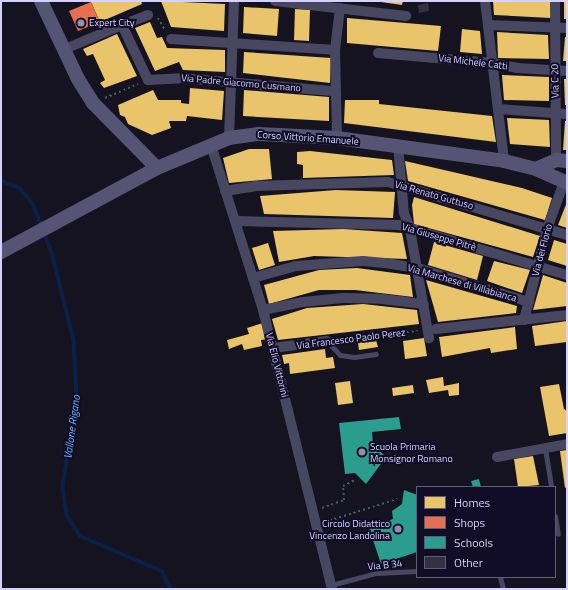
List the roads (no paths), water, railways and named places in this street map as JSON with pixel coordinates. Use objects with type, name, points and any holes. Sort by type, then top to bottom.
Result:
[{"type":"main road","points":[[41,1],[92,103],[157,168]]},
{"type":"main road","name":"Corso Vittorio Emanuele","points":[[6,250],[157,168],[230,138],[259,134],[337,138],[398,145],[504,162],[536,169],[566,182]]},
{"type":"main road","points":[[536,169],[561,160]]},
{"type":"street","points":[[230,138],[230,83],[234,1]]},
{"type":"street","points":[[275,1],[406,16]]},
{"type":"street","points":[[485,1],[504,162]]},
{"type":"street","name":"Via C 20","points":[[555,1],[556,113],[561,160]]},
{"type":"street","points":[[337,138],[334,91],[334,50],[340,8]]},
{"type":"street","points":[[65,49],[148,15]]},
{"type":"street","name":"Via Padre Giacomo Cusmano","points":[[122,25],[148,80],[180,78],[334,91]]},
{"type":"street","points":[[488,25],[567,28]]},
{"type":"street","points":[[171,39],[232,41],[334,50]]},
{"type":"street","name":"Via Michele Catti","points":[[378,53],[492,63],[518,68],[567,70]]},
{"type":"street","points":[[498,109],[567,114]]},
{"type":"street","name":"Via Elio Vittorini","points":[[211,145],[263,310],[331,587]]},
{"type":"street","points":[[398,145],[404,213],[410,228],[424,304],[431,332],[567,315]]},
{"type":"street","name":"Via Renato Guttuso","points":[[225,191],[255,186],[388,182],[567,235]]},
{"type":"street","name":"Via dei Florio","points":[[524,320],[547,229],[566,182]]},
{"type":"street","name":"Via Giuseppe Pitrè","points":[[235,221],[398,225],[538,265],[567,275]]},
{"type":"street","name":"Via Marchese di Villabianca","points":[[253,278],[296,266],[339,262],[363,262],[417,268],[529,302]]},
{"type":"street","points":[[263,310],[303,302],[343,298],[382,298],[424,304]]},
{"type":"street","name":"Via Francesco Paolo Perez","points":[[273,348],[327,341]]},
{"type":"street","points":[[497,457],[567,444]]},
{"type":"lane","points":[[327,341],[340,355],[354,357],[376,354]]},
{"type":"lane","points":[[545,448],[551,486]]},
{"type":"lane","points":[[556,522],[558,534]]},
{"type":"lane","name":"Via B 34","points":[[331,587],[376,573],[416,571]]},
{"type":"lane","points":[[500,578],[503,589]]},
{"type":"waterway","name":"Vallone Rigano","points":[[1,181],[20,188],[33,204],[42,226]]},
{"type":"waterway","name":"Vallone Rigano","points":[[44,232],[53,256],[74,340],[77,401],[63,486],[67,515],[80,536],[162,571],[171,589]]},
{"type":"place","name":"Expert City","points":[[81,23]]},
{"type":"place","name":"Scuola Primaria Monsignor Romano","points":[[362,452]]},
{"type":"place","name":"Circolo Didattico Vincenzo Landolina","points":[[398,529]]}]
